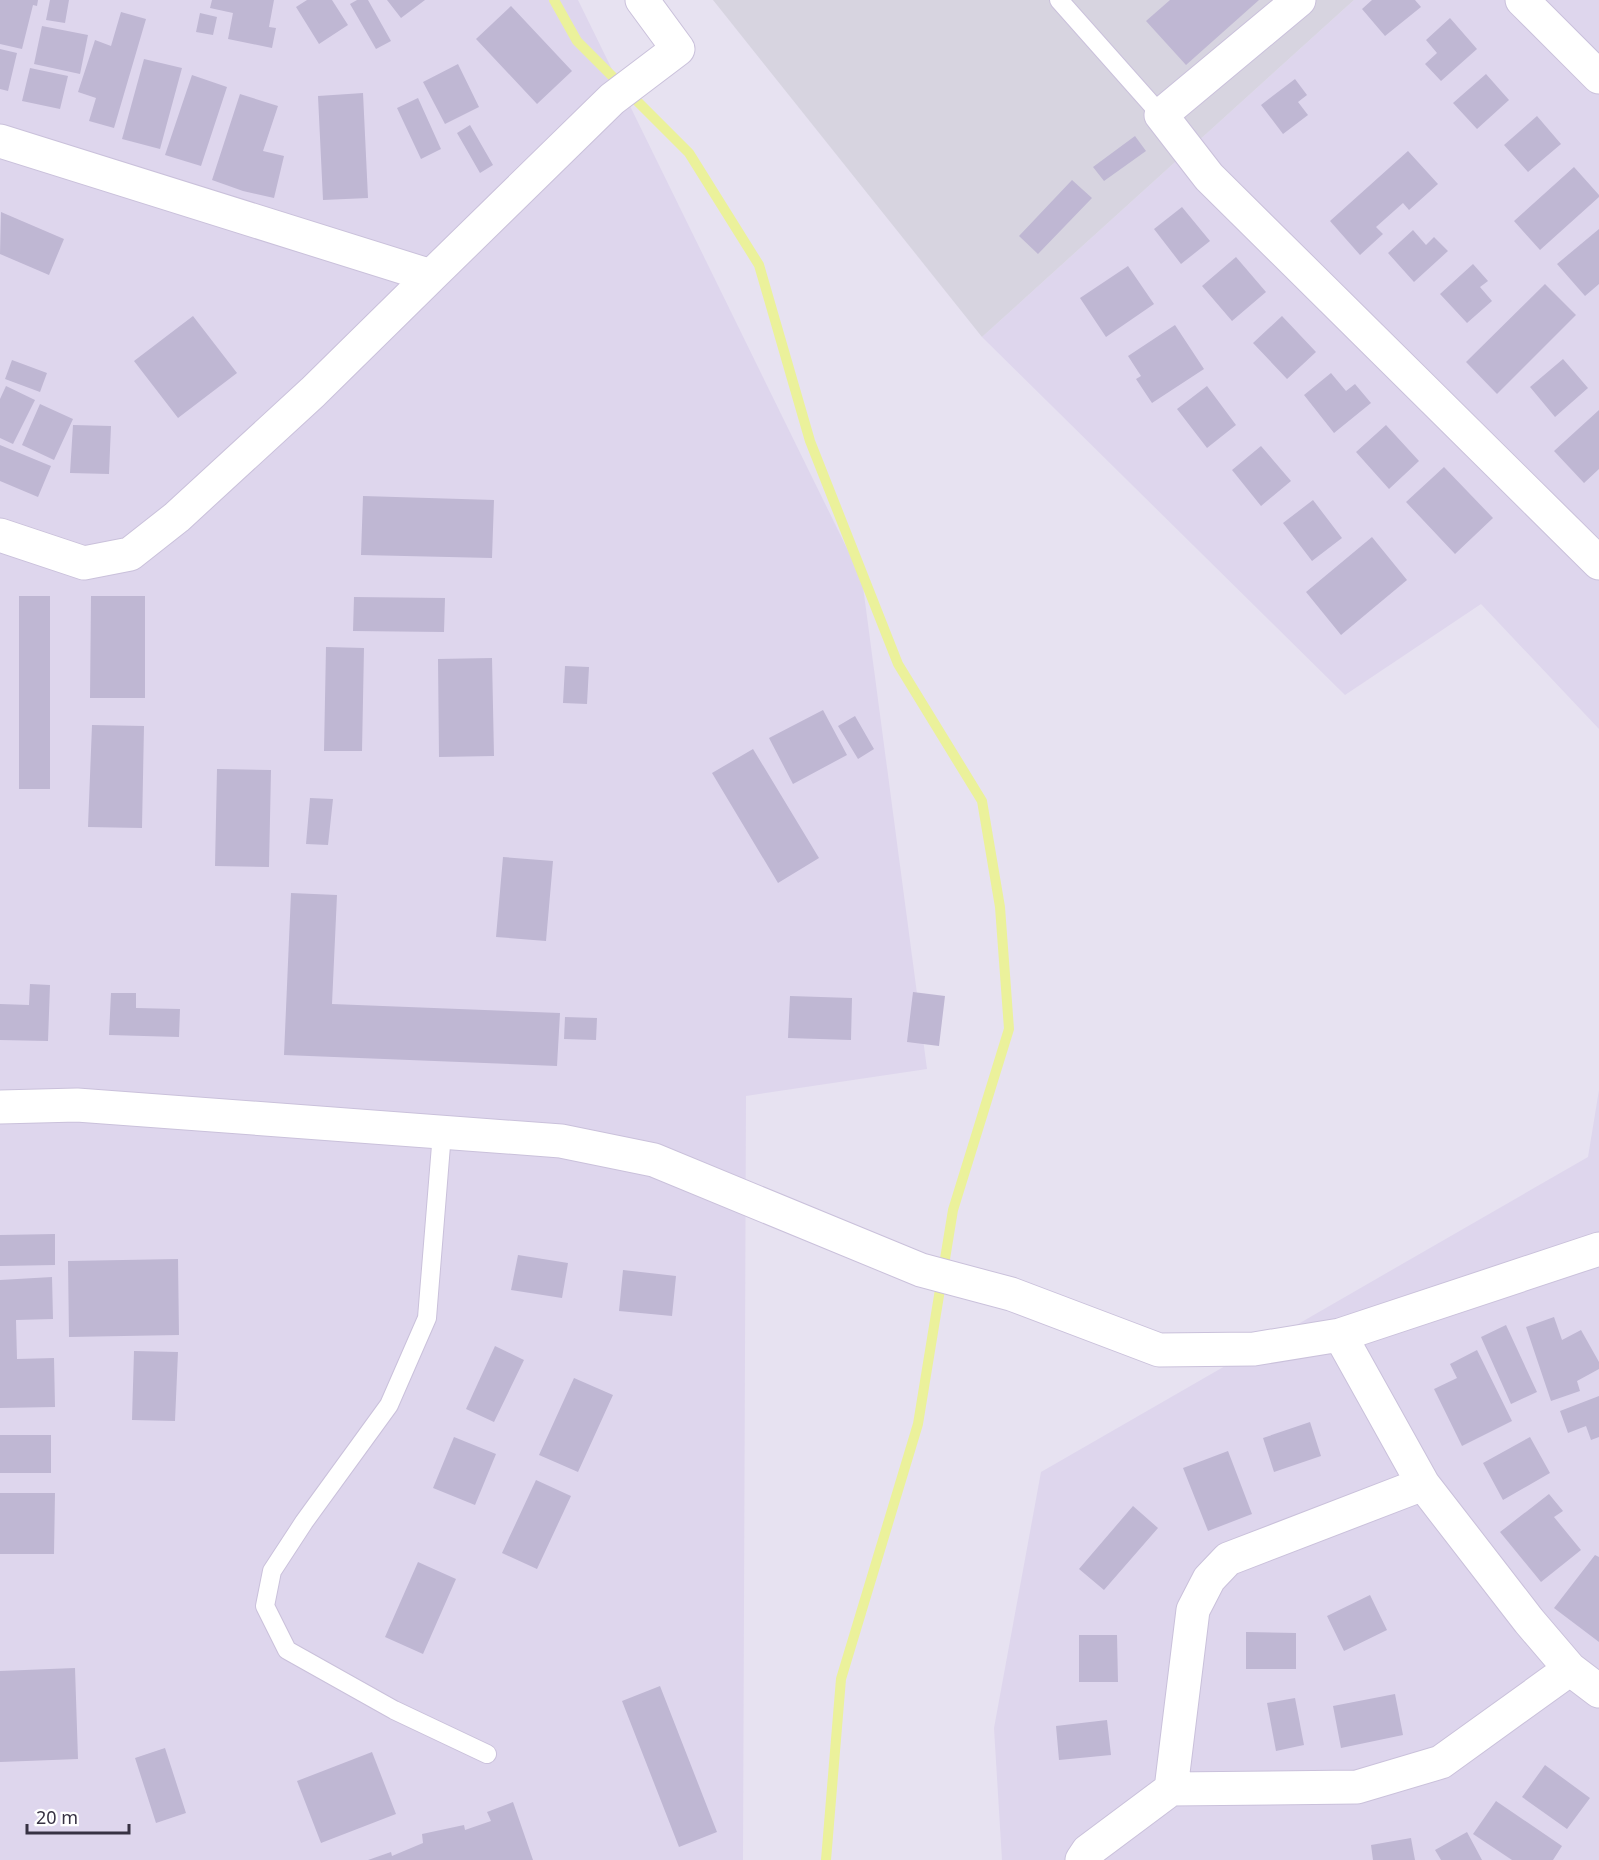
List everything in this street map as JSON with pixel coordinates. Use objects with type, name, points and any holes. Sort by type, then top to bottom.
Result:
[{"type":"street","points":[[0,535],[84,563],[129,554],[177,517],[296,407],[612,99],[678,49],[642,0]]},
{"type":"street","points":[[1299,0],[1161,115],[1209,177],[1599,563]]},
{"type":"street","points":[[1522,0],[1599,77]]},
{"type":"street","points":[[0,141],[431,276]]},
{"type":"street","points":[[0,1107],[77,1105],[561,1141],[654,1160],[921,1270],[1011,1294],[1159,1350],[1254,1349],[1340,1335],[1599,1249]]},
{"type":"street","points":[[1340,1335],[1423,1485],[1529,1621],[1570,1669],[1599,1692]]},
{"type":"street","points":[[1171,1789],[1193,1610],[1209,1579],[1228,1559],[1423,1485]]},
{"type":"street","points":[[1082,1860],[1088,1851],[1171,1789],[1357,1787],[1441,1762],[1570,1669]]},
{"type":"lane","points":[[1059,0],[1161,115]]},
{"type":"lane","points":[[442,1132],[427,1318],[389,1405],[304,1522],[272,1571],[265,1606],[287,1650],[394,1710],[487,1754]]},
{"type":"shaded area","points":[[0,0],[578,0],[862,579],[927,1069],[746,1096],[743,1860],[0,1860]]},
{"type":"shaded area","points":[[713,0],[1354,0],[982,337]]},
{"type":"shaded area","points":[[1354,0],[1599,0],[1599,729],[1481,604],[1345,695],[982,337]]},
{"type":"shaded area","points":[[1599,1090],[1599,1860],[1002,1860],[994,1728],[1041,1472],[1588,1157]]},
{"type":"building","points":[[0,0],[38,0],[37,6],[33,5],[22,49],[0,44]]},
{"type":"building","points":[[50,0],[69,0],[65,23],[46,20]]},
{"type":"building","points":[[212,0],[274,0],[269,27],[276,28],[272,48],[228,39],[233,13],[210,8]]},
{"type":"building","points":[[307,0],[332,0],[348,25],[319,44],[296,7]]},
{"type":"building","points":[[357,0],[368,0],[391,41],[376,49],[350,4]]},
{"type":"building","points":[[387,0],[425,0],[401,18]]},
{"type":"building","points":[[1170,0],[1259,0],[1186,65],[1146,21]]},
{"type":"building","points":[[1372,0],[1415,0],[1421,7],[1385,36],[1362,9]]},
{"type":"building","points":[[511,6],[572,71],[537,104],[476,39]]},
{"type":"building","points":[[121,12],[146,19],[114,128],[89,121],[96,98],[78,92],[95,40],[111,46]]},
{"type":"building","points":[[200,13],[217,17],[213,35],[196,32]]},
{"type":"building","points":[[1450,18],[1477,49],[1441,81],[1425,64],[1437,53],[1426,40]]},
{"type":"building","points":[[42,26],[88,35],[80,74],[34,64]]},
{"type":"building","points":[[0,49],[17,53],[8,91],[0,89]]},
{"type":"building","points":[[144,59],[182,68],[160,149],[122,139]]},
{"type":"building","points":[[458,64],[479,107],[445,124],[423,82]]},
{"type":"building","points":[[30,68],[68,76],[60,109],[22,101]]},
{"type":"building","points":[[1486,74],[1509,100],[1477,129],[1453,103]]},
{"type":"building","points":[[192,75],[227,87],[201,166],[165,155]]},
{"type":"building","points":[[1295,79],[1307,95],[1298,102],[1308,115],[1283,134],[1261,105]]},
{"type":"building","points":[[363,93],[368,198],[323,200],[318,96]]},
{"type":"building","points":[[240,94],[278,106],[263,151],[284,156],[274,198],[243,191],[212,180]]},
{"type":"building","points":[[418,98],[441,149],[421,159],[397,108]]},
{"type":"building","points":[[1537,116],[1561,144],[1528,172],[1504,145]]},
{"type":"building","points":[[470,125],[493,165],[480,173],[457,133]]},
{"type":"building","points":[[1135,136],[1146,151],[1104,181],[1093,167]]},
{"type":"building","points":[[1408,151],[1438,184],[1409,210],[1403,203],[1376,227],[1383,234],[1360,255],[1330,221]]},
{"type":"building","points":[[1574,167],[1599,197],[1540,250],[1514,221]]},
{"type":"building","points":[[1072,180],[1092,198],[1038,254],[1019,236]]},
{"type":"building","points":[[1182,207],[1210,241],[1181,264],[1154,229]]},
{"type":"building","points":[[1,212],[64,239],[49,275],[0,254]]},
{"type":"building","points":[[1599,229],[1599,284],[1585,296],[1557,264]]},
{"type":"building","points":[[1413,230],[1426,245],[1434,237],[1448,251],[1414,282],[1388,253]]},
{"type":"building","points":[[1236,257],[1266,292],[1232,321],[1202,286]]},
{"type":"building","points":[[1473,264],[1488,281],[1480,287],[1492,301],[1467,323],[1440,294]]},
{"type":"building","points":[[1128,266],[1154,304],[1106,337],[1080,298]]},
{"type":"building","points":[[1545,284],[1576,315],[1497,394],[1466,362]]},
{"type":"building","points":[[193,316],[237,373],[178,418],[134,361]]},
{"type":"building","points":[[1282,316],[1316,352],[1287,379],[1253,343]]},
{"type":"building","points":[[1175,325],[1204,369],[1152,403],[1136,379],[1141,376],[1128,356]]},
{"type":"building","points":[[1563,359],[1588,388],[1555,417],[1530,387]]},
{"type":"building","points":[[12,360],[47,373],[40,392],[5,379]]},
{"type":"building","points":[[1331,373],[1346,391],[1355,384],[1371,403],[1334,433],[1304,395]]},
{"type":"building","points":[[6,386],[35,400],[13,444],[0,438],[0,399]]},
{"type":"building","points":[[1207,386],[1236,425],[1207,448],[1177,409]]},
{"type":"building","points":[[40,404],[73,419],[54,460],[22,445]]},
{"type":"building","points":[[1599,410],[1599,469],[1584,483],[1554,451]]},
{"type":"building","points":[[73,425],[111,426],[109,474],[70,473]]},
{"type":"building","points":[[1386,425],[1419,461],[1389,489],[1356,452]]},
{"type":"building","points":[[0,445],[51,466],[38,497],[0,481]]},
{"type":"building","points":[[1261,446],[1291,481],[1261,506],[1232,470]]},
{"type":"building","points":[[1444,467],[1493,518],[1455,554],[1406,502]]},
{"type":"building","points":[[363,496],[494,500],[492,558],[361,555]]},
{"type":"building","points":[[1313,500],[1342,538],[1312,561],[1283,523]]},
{"type":"building","points":[[1372,537],[1407,580],[1341,635],[1306,592]]},
{"type":"building","points":[[19,596],[50,596],[50,789],[19,789]]},
{"type":"building","points":[[91,596],[145,596],[145,698],[90,698]]},
{"type":"building","points":[[354,597],[445,598],[444,632],[353,631]]},
{"type":"building","points":[[326,647],[364,648],[362,751],[324,751]]},
{"type":"building","points":[[492,658],[494,756],[439,757],[438,659]]},
{"type":"building","points":[[565,666],[589,667],[587,704],[563,703]]},
{"type":"building","points":[[823,710],[847,755],[793,784],[769,738]]},
{"type":"building","points":[[855,716],[874,749],[858,759],[838,726]]},
{"type":"building","points":[[92,725],[144,726],[142,828],[88,827]]},
{"type":"building","points":[[753,749],[819,858],[778,883],[712,773]]},
{"type":"building","points":[[217,769],[271,770],[269,867],[215,866]]},
{"type":"building","points":[[310,798],[333,799],[328,845],[306,844]]},
{"type":"building","points":[[503,857],[553,861],[546,941],[496,937]]},
{"type":"building","points":[[291,893],[337,895],[332,1004],[560,1013],[557,1066],[284,1055]]},
{"type":"building","points":[[30,984],[50,985],[48,1041],[0,1040],[0,1004],[29,1005]]},
{"type":"building","points":[[913,992],[945,996],[939,1046],[907,1042]]},
{"type":"building","points":[[111,993],[136,993],[136,1008],[180,1009],[179,1037],[109,1035]]},
{"type":"building","points":[[790,996],[852,998],[851,1040],[788,1038]]},
{"type":"building","points":[[565,1017],[597,1018],[596,1040],[564,1039]]},
{"type":"building","points":[[55,1234],[55,1265],[0,1266],[0,1235]]},
{"type":"building","points":[[518,1255],[568,1263],[562,1298],[511,1290]]},
{"type":"building","points":[[178,1259],[179,1335],[69,1337],[68,1261]]},
{"type":"building","points":[[623,1270],[676,1276],[672,1316],[619,1311]]},
{"type":"building","points":[[52,1277],[53,1319],[16,1320],[17,1359],[54,1358],[55,1407],[0,1408],[0,1280]]},
{"type":"building","points":[[1554,1317],[1562,1340],[1581,1330],[1599,1362],[1599,1369],[1577,1381],[1580,1391],[1551,1401],[1526,1327]]},
{"type":"building","points":[[1506,1325],[1537,1392],[1511,1404],[1481,1337]]},
{"type":"building","points":[[495,1346],[524,1360],[494,1422],[466,1409]]},
{"type":"building","points":[[1477,1350],[1512,1421],[1462,1446],[1434,1389],[1457,1378],[1450,1364]]},
{"type":"building","points":[[134,1351],[178,1352],[175,1421],[132,1420]]},
{"type":"building","points":[[574,1378],[613,1395],[578,1472],[539,1455]]},
{"type":"building","points":[[1599,1396],[1599,1437],[1591,1440],[1586,1426],[1568,1433],[1560,1411]]},
{"type":"building","points":[[1310,1422],[1321,1456],[1274,1472],[1263,1438]]},
{"type":"building","points":[[0,1435],[51,1435],[51,1473],[0,1473]]},
{"type":"building","points":[[454,1437],[496,1454],[475,1505],[433,1488]]},
{"type":"building","points":[[1530,1437],[1550,1473],[1503,1500],[1483,1463]]},
{"type":"building","points":[[1228,1451],[1252,1514],[1208,1531],[1183,1468]]},
{"type":"building","points":[[536,1480],[571,1496],[537,1569],[502,1553]]},
{"type":"building","points":[[0,1493],[55,1493],[54,1554],[0,1554]]},
{"type":"building","points":[[1549,1494],[1563,1511],[1554,1517],[1581,1550],[1541,1582],[1500,1532]]},
{"type":"building","points":[[1133,1506],[1158,1528],[1104,1590],[1079,1569]]},
{"type":"building","points":[[1595,1555],[1599,1557],[1599,1642],[1554,1608]]},
{"type":"building","points":[[418,1562],[456,1579],[423,1654],[385,1637]]},
{"type":"building","points":[[1370,1595],[1387,1630],[1344,1651],[1327,1616]]},
{"type":"building","points":[[1246,1632],[1296,1633],[1296,1669],[1246,1669]]},
{"type":"building","points":[[1079,1635],[1117,1635],[1118,1682],[1079,1682]]},
{"type":"building","points":[[75,1668],[78,1759],[0,1762],[0,1671]]},
{"type":"building","points":[[660,1686],[717,1832],[679,1847],[622,1701]]},
{"type":"building","points":[[1395,1694],[1403,1735],[1341,1748],[1333,1706]]},
{"type":"building","points":[[1295,1698],[1304,1745],[1276,1751],[1267,1703]]},
{"type":"building","points":[[1107,1720],[1111,1755],[1059,1760],[1056,1726]]},
{"type":"building","points":[[165,1748],[186,1813],[156,1823],[135,1758]]},
{"type":"building","points":[[372,1752],[396,1814],[321,1843],[297,1781]]},
{"type":"building","points":[[1545,1765],[1590,1798],[1567,1829],[1522,1797]]},
{"type":"building","points":[[1496,1801],[1562,1846],[1553,1860],[1512,1860],[1473,1834]]},
{"type":"building","points":[[513,1802],[533,1860],[368,1860],[391,1852],[392,1856],[423,1843],[422,1834],[464,1825],[465,1830],[491,1821],[487,1812]]},
{"type":"building","points":[[1467,1832],[1482,1860],[1441,1860],[1435,1850]]},
{"type":"building","points":[[1411,1838],[1415,1860],[1373,1860],[1371,1845]]},
{"type":"waterway","points":[[554,0],[577,41],[689,153],[759,265],[810,441],[898,664],[982,801],[1000,907],[1009,1029],[953,1210],[918,1424],[841,1679],[826,1860]]}]
